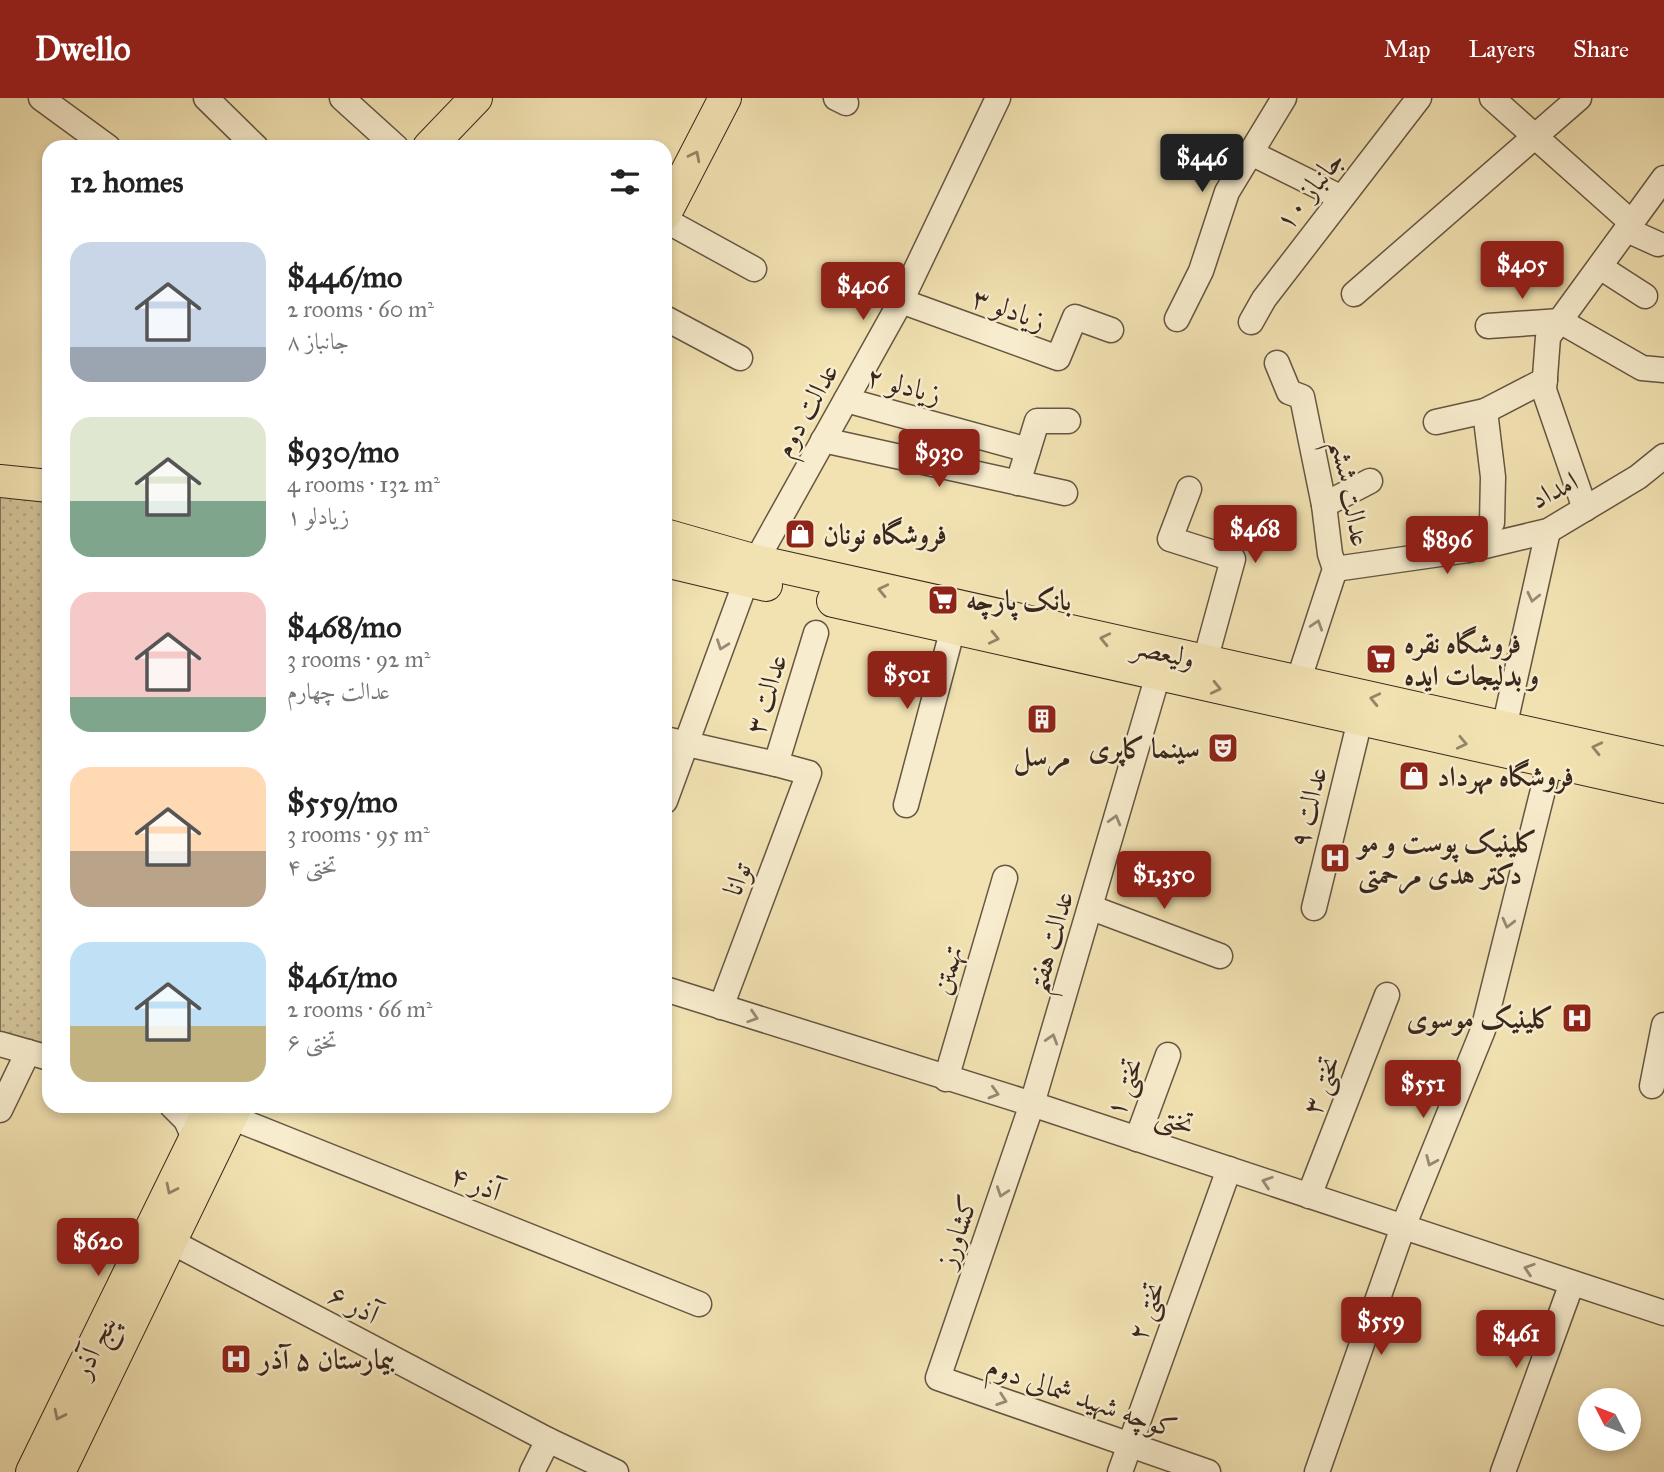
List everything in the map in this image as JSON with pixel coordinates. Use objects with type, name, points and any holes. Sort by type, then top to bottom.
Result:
[{"type":"main road","points":[[436,140],[476,98]]},
{"type":"main road","points":[[672,200],[725,98]]},
{"type":"main road","points":[[0,463],[42,467]]},
{"type":"main road","points":[[0,481],[42,485]]},
{"type":"main road","name":"ولیعصر","points":[[672,538],[751,571],[953,628],[1664,787]]},
{"type":"main road","name":"ولیعصر","points":[[672,562],[751,571],[1205,661],[1664,763]]},
{"type":"main road","name":"پنج آذر","points":[[32,1472],[195,1140],[223,1113]]},
{"type":"main road","name":"پنج آذر","points":[[59,1472],[170,1241],[225,1113]]},
{"type":"street","points":[[41,98],[98,140]]},
{"type":"street","points":[[206,98],[249,140]]},
{"type":"street","points":[[342,98],[388,140]]},
{"type":"street","name":"عدالت دوم","points":[[672,763],[676,742],[751,571],[901,301],[998,98]]},
{"type":"street","points":[[1177,319],[1201,271],[1227,192],[1284,98]]},
{"type":"street","name":"۱۰ جانباز","points":[[1251,323],[1264,299],[1340,197],[1419,98]]},
{"type":"street","points":[[1492,98],[1536,136],[1629,226],[1658,244]]},
{"type":"street","points":[[1354,293],[1579,98]]},
{"type":"street","points":[[1251,153],[1340,197]]},
{"type":"street","points":[[1585,509],[1544,385],[1548,337],[1664,178]]},
{"type":"street","points":[[672,224],[754,270]]},
{"type":"street","points":[[1600,267],[1645,296]]},
{"type":"street","name":"زیادلو ۳","points":[[901,301],[1058,358],[1075,317],[1111,330]]},
{"type":"street","points":[[1488,326],[1560,321],[1642,368],[1664,370]]},
{"type":"street","points":[[672,322],[740,358]]},
{"type":"street","name":"عدالت ششم","points":[[1277,363],[1289,392],[1302,397],[1335,569],[1298,682]]},
{"type":"street","points":[[1436,422],[1485,411],[1544,385]]},
{"type":"street","name":"زیادلو ۲","points":[[846,400],[1028,450]]},
{"type":"street","points":[[1468,550],[1492,523],[1493,477],[1485,411]]},
{"type":"street","points":[[1018,483],[1037,421],[1068,421]]},
{"type":"street","points":[[824,440],[1065,493]]},
{"type":"street","name":"امداد","points":[[1335,569],[1468,550],[1548,531],[1638,477],[1664,456]]},
{"type":"street","points":[[1638,477],[1664,484]]},
{"type":"street","points":[[1324,505],[1370,481]]},
{"type":"street","points":[[1189,489],[1170,539],[1233,559],[1205,661]]},
{"type":"street","points":[[1504,728],[1548,531]]},
{"type":"street","points":[[906,805],[953,628]]},
{"type":"street","name":"عدالت ۳","points":[[676,742],[776,764],[816,633]]},
{"type":"street","name":"عدالت هفتم","points":[[1032,1104],[1158,675]]},
{"type":"street","name":"عدالت ۹","points":[[1314,908],[1360,720]]},
{"type":"street","points":[[1317,1472],[1403,1227],[1483,1030],[1550,762]]},
{"type":"street","name":"توانا","points":[[721,1007],[809,773],[776,764]]},
{"type":"street","name":"تهمتن","points":[[946,1079],[1005,878]]},
{"type":"street","points":[[1091,908],[1220,956]]},
{"type":"street","name":"تختی","points":[[672,991],[1032,1104],[1664,1313]]},
{"type":"street","name":"تختی ۳","points":[[1309,1196],[1387,995]]},
{"type":"street","points":[[1652,1086],[1664,1026]]},
{"type":"street","points":[[0,1044],[39,1055],[0,1110]]},
{"type":"street","name":"۱ تختی","points":[[1137,1139],[1168,1055]]},
{"type":"street","name":"کشاورز","points":[[938,1378],[1032,1104]]},
{"type":"street","points":[[179,1113],[186,1120],[195,1140]]},
{"type":"street","name":"آذر ۴","points":[[233,1113],[699,1304]]},
{"type":"street","name":"تختی ۲","points":[[1120,1472],[1229,1169]]},
{"type":"street","name":"آذر ۶","points":[[170,1241],[548,1440],[616,1472]]},
{"type":"street","points":[[1503,1472],[1572,1283]]},
{"type":"street","name":"کوچه شهید شمالی دوم","points":[[938,1378],[1208,1472]]},
{"type":"street","points":[[531,1472],[548,1440]]},
{"type":"shaded area","points":[[0,494],[42,498],[42,1049],[0,1037]]},
{"type":"place","name":"فروشگاه نونان","points":[[800,534]]},
{"type":"place","name":"بانک پارچه","points":[[943,600]]},
{"type":"place","name":"فروشگاه نقره و بدلیجات ایده","points":[[1381,659]]},
{"type":"place","name":"مرسل","points":[[1042,719]]},
{"type":"place","name":"سینما کاپری","points":[[1223,748]]},
{"type":"place","name":"فروشگاه مهرداد","points":[[1414,776]]},
{"type":"place","name":"کلینیک پوست و مو دکتر هدی مرحمتی","points":[[1335,858]]},
{"type":"place","name":"کلینیک موسوی","points":[[1577,1018]]},
{"type":"place","name":"بیمارستان ۵ آذر","points":[[236,1359]]}]
